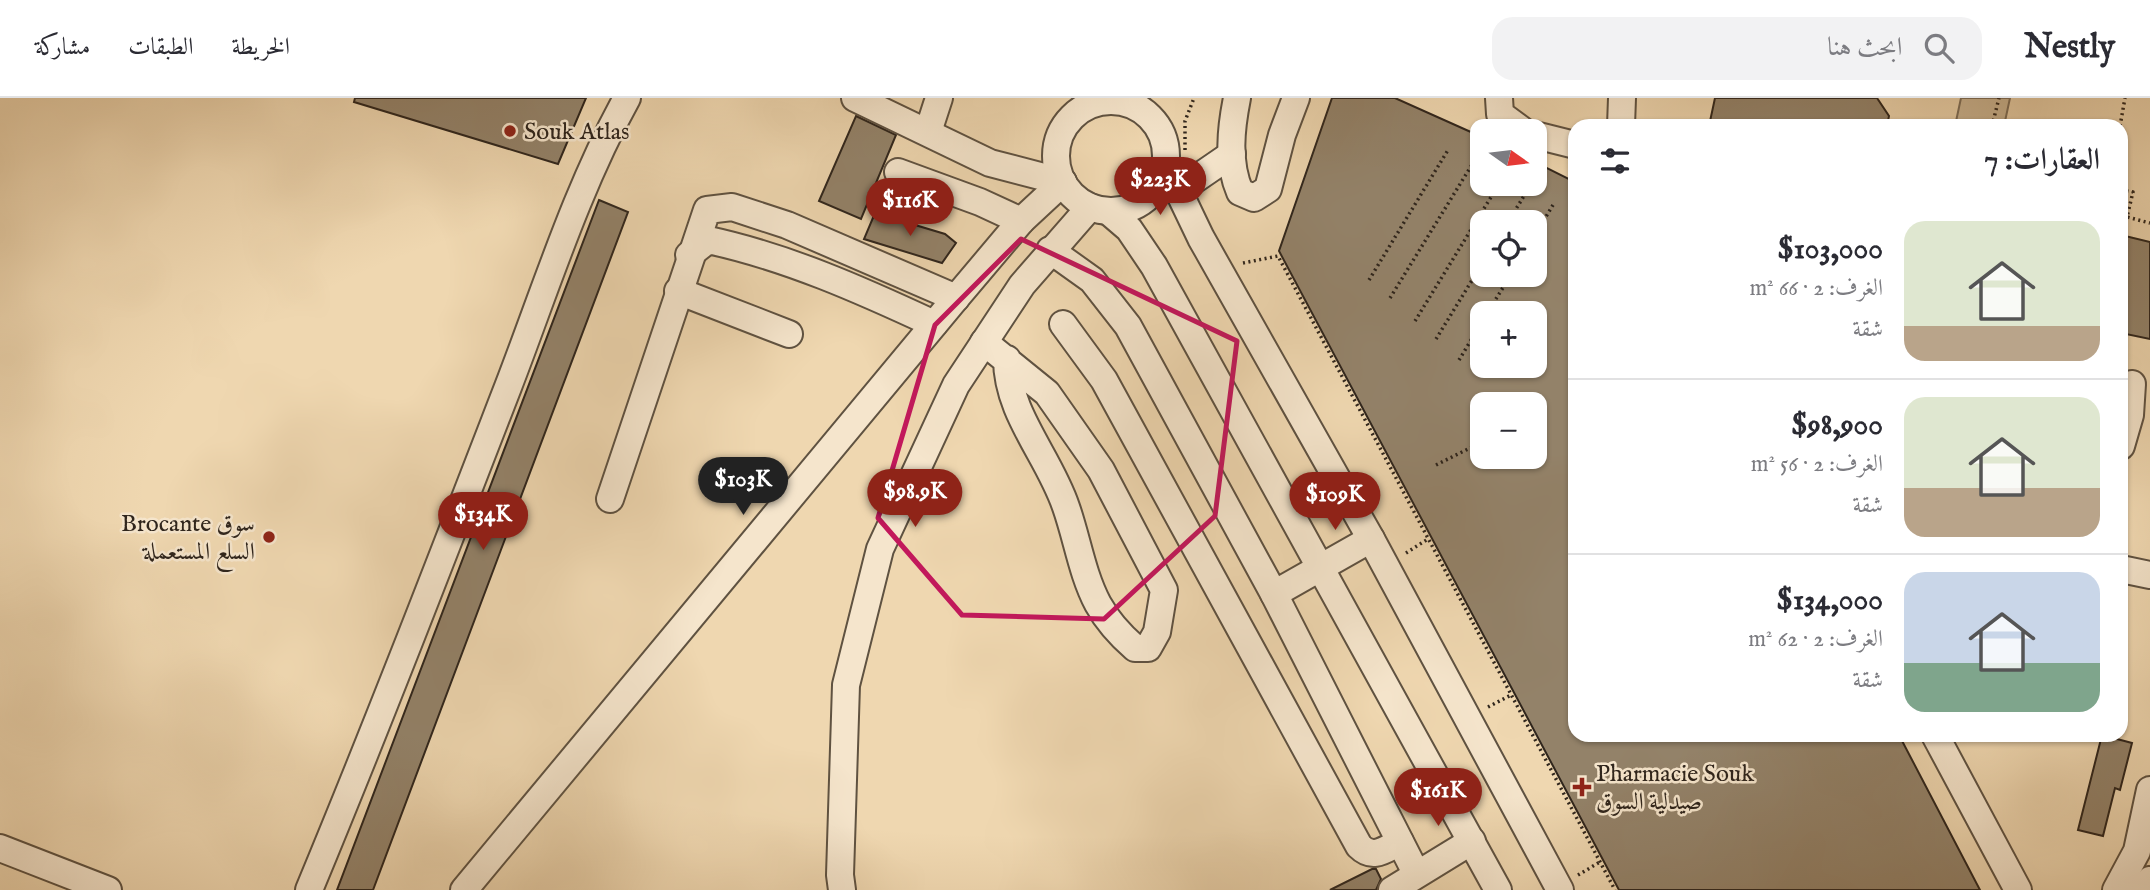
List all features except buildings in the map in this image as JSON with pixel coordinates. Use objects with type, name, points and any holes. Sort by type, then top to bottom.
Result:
[{"type":"street","points":[[309,890],[367,752],[569,229],[609,130],[627,98]]},
{"type":"street","points":[[855,98],[990,163],[1063,182]]},
{"type":"street","points":[[928,132],[939,98]]},
{"type":"street","points":[[1237,98],[1232,153],[1240,192],[1246,197],[1262,195],[1268,189],[1282,135],[1296,98]]},
{"type":"street","points":[[1499,98],[1500,114],[1506,119]]},
{"type":"street","points":[[1621,98],[1621,119]]},
{"type":"street","points":[[1498,890],[1154,266],[1129,229],[1099,209],[1074,197],[1063,182],[1056,166],[1056,148],[1061,131],[1089,102],[1123,101],[1140,109],[1158,110],[1166,165],[1208,250],[1371,539],[1560,890]]},
{"type":"street","points":[[1547,138],[1568,143]]},
{"type":"street","points":[[1178,191],[1232,153]]},
{"type":"street","points":[[842,890],[840,875],[846,685],[880,549],[956,385],[1021,285],[1050,250],[1099,209],[1139,203],[1156,187],[1166,165]]},
{"type":"street","points":[[898,172],[980,202],[1021,221]]},
{"type":"street","points":[[464,890],[1021,221],[1063,182]]},
{"type":"street","points":[[610,499],[707,210],[732,207],[787,225],[956,298]]},
{"type":"street","points":[[690,255],[708,240],[746,248],[876,296],[934,324]]},
{"type":"street","points":[[1050,250],[1092,280],[1128,326],[1274,594],[1416,873]]},
{"type":"street","points":[[678,291],[789,334]]},
{"type":"street","points":[[1063,324],[1104,380],[1359,846],[1367,854],[1374,855],[1399,842]]},
{"type":"street","points":[[984,342],[1007,359],[1048,393],[1101,470],[1164,590],[1157,632],[1148,648],[1135,649],[1114,630],[1096,601],[1065,505],[1045,458],[1014,405],[1007,377],[1007,359]]},
{"type":"street","points":[[2128,422],[2132,384]]},
{"type":"street","points":[[1274,594],[1371,539]]},
{"type":"street","points":[[2128,570],[2150,575]]},
{"type":"street","points":[[1939,742],[2018,890]]},
{"type":"street","points":[[2116,890],[2137,851],[2150,790]]},
{"type":"street","points":[[1392,890],[1472,841]]},
{"type":"street","points":[[0,848],[108,890]]},
{"type":"street","points":[[2142,890],[2150,880]]},
{"type":"path","points":[[1994,119],[1999,98]]},
{"type":"path","points":[[2122,119],[2126,98]]},
{"type":"path","points":[[1369,279],[1448,150]]},
{"type":"path","points":[[1390,298],[1470,168]]},
{"type":"path","points":[[2128,191],[2133,192],[2128,213]]},
{"type":"path","points":[[1415,321],[1492,196]]},
{"type":"path","points":[[1547,215],[1553,205]]},
{"type":"path","points":[[2128,217],[2150,223]]},
{"type":"path","points":[[1239,255],[1244,265],[1278,256],[1615,890]]},
{"type":"path","points":[[1436,339],[1470,284]]},
{"type":"path","points":[[1459,360],[1470,342]]},
{"type":"path","points":[[1436,465],[1470,448]]},
{"type":"highlighted area","points":[[1021,239],[1237,341],[1215,516],[1104,619],[962,615],[878,518],[935,325]]},
{"type":"shaded area","points":[[1961,98],[2010,98],[2006,119],[1956,119]]},
{"type":"place","name":"Souk Atlas","points":[[510,131]]},
{"type":"place","name":"Brocante سوق السلع المستعملة","points":[[269,537]]},
{"type":"place","name":"Pharmacie Souk صيدلية السوق","points":[[1582,787]]}]
